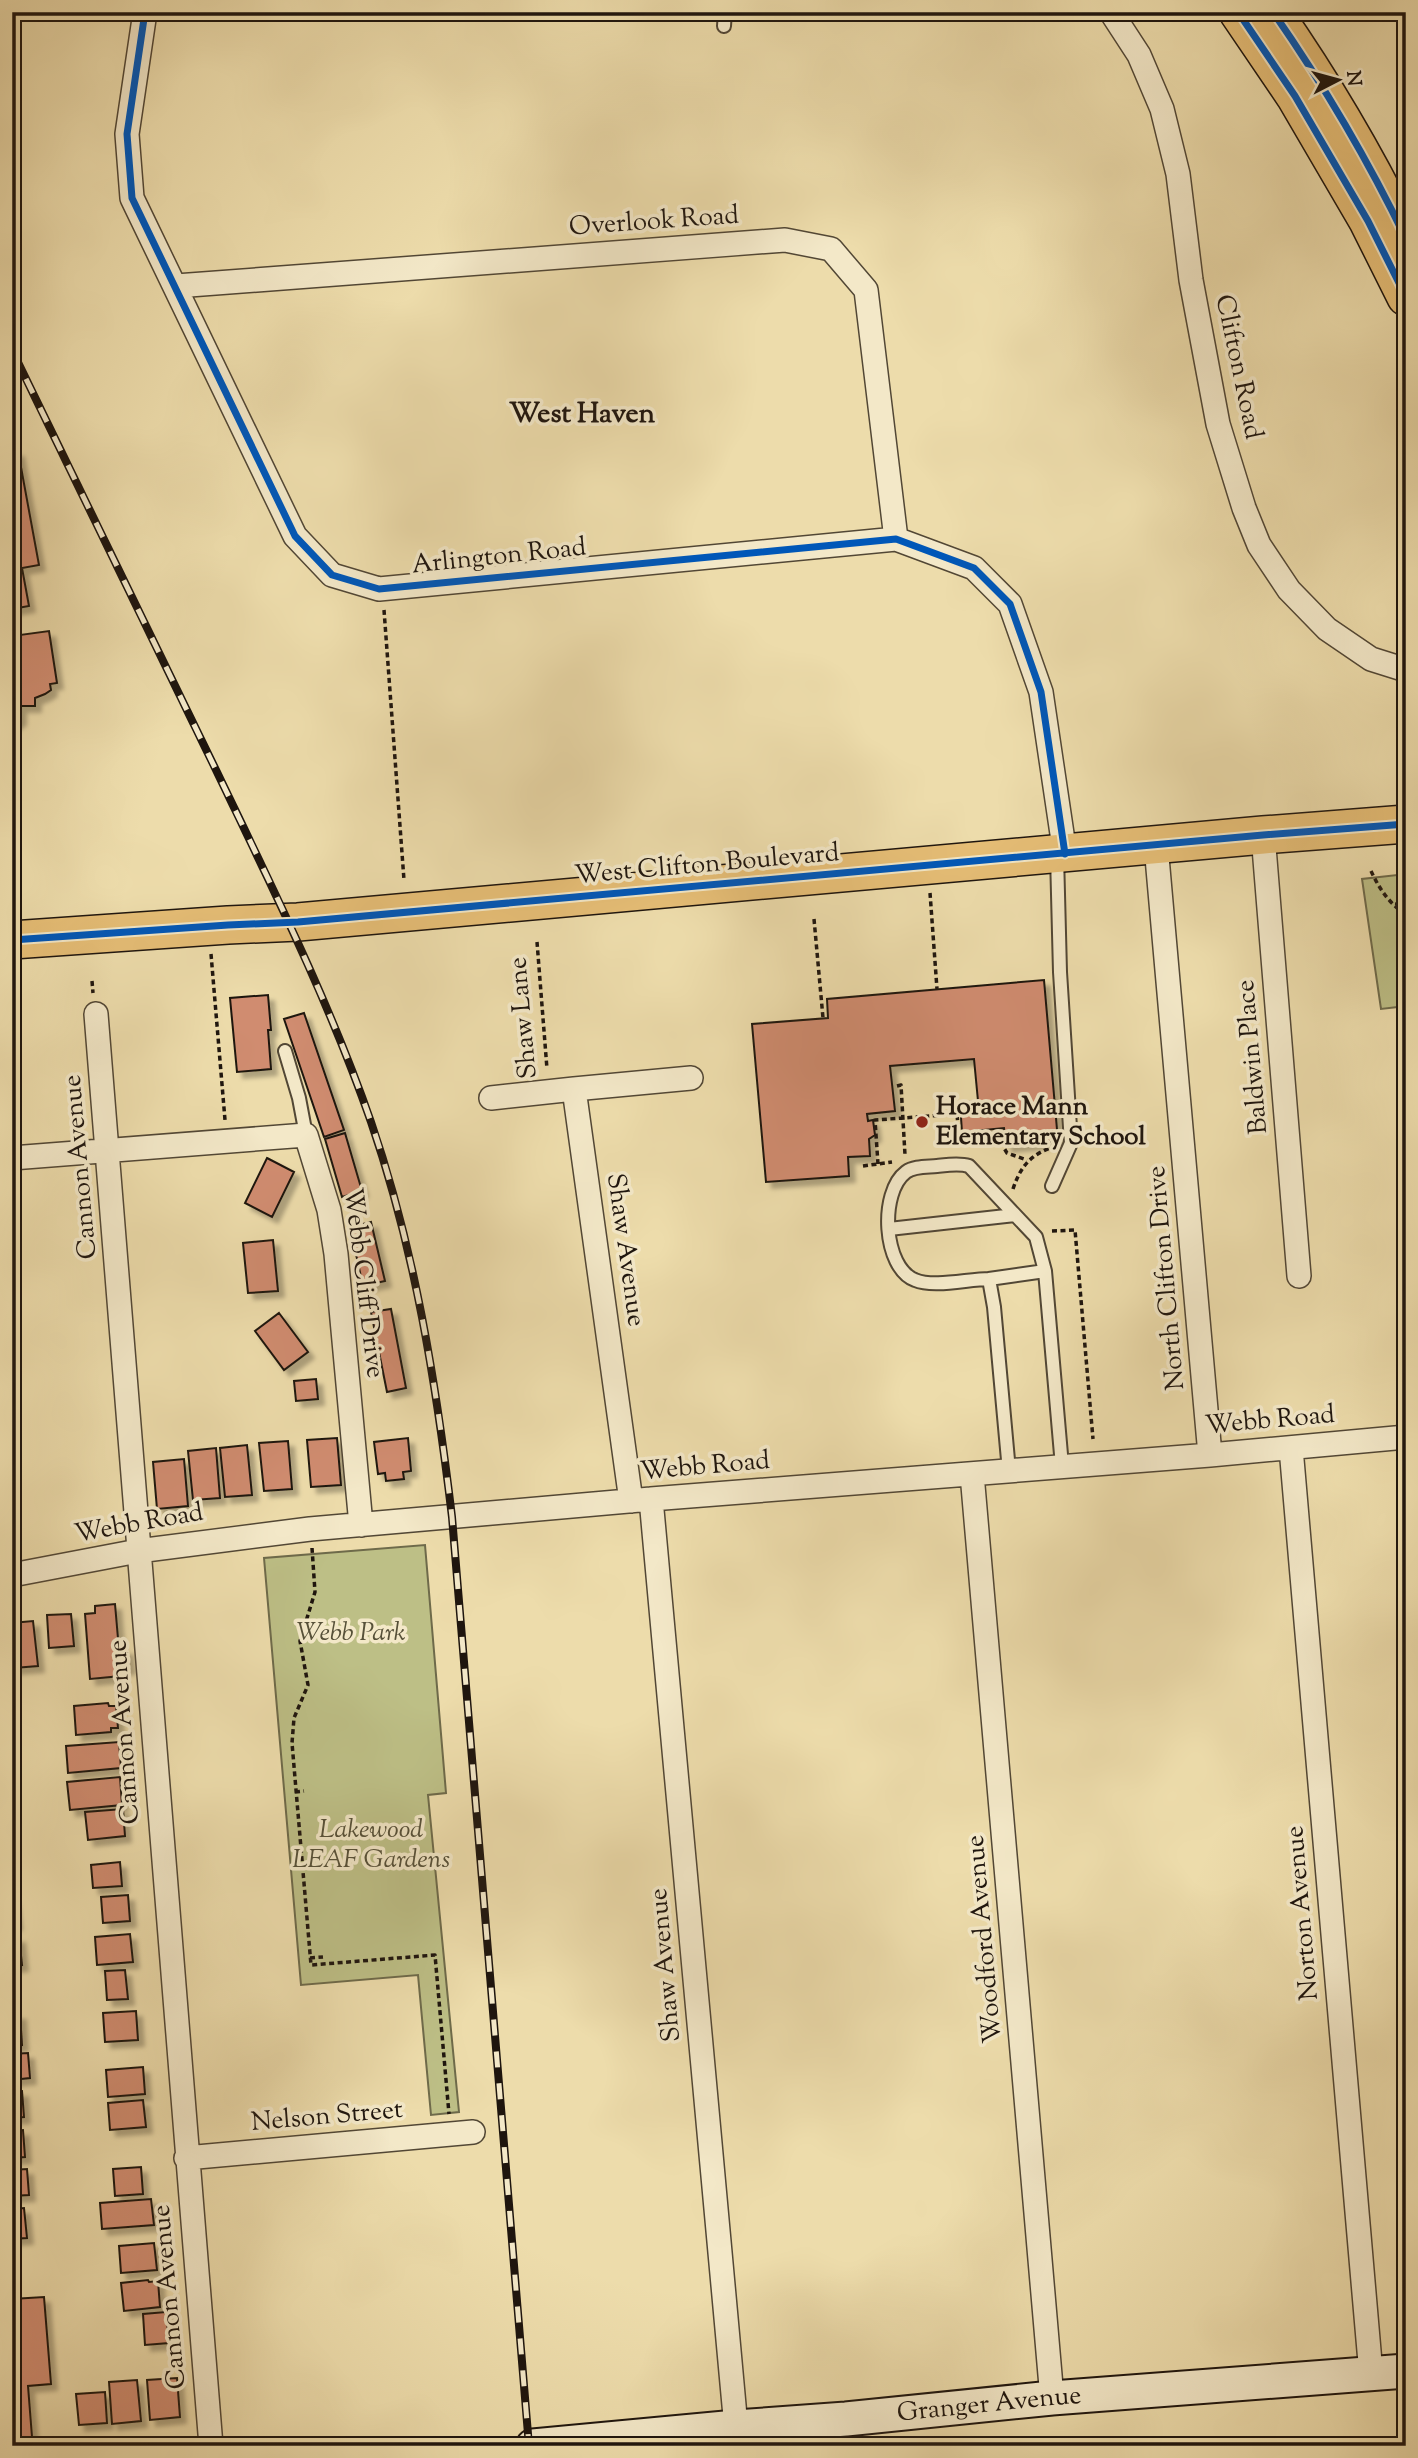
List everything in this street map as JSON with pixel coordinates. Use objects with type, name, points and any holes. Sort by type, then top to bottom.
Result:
[{"type":"main road","points":[[1238,12],[1295,96],[1368,221],[1406,297]]},
{"type":"main road","points":[[1273,12],[1314,71],[1385,195],[1406,239]]},
{"type":"main road","name":"West Clifton Boulevard","points":[[12,940],[298,922],[1406,824]]},
{"type":"street","name":"Arlington Road","points":[[145,12],[127,134],[132,198],[295,536],[332,575],[380,589],[897,539],[974,568],[1010,604],[1041,692],[1061,854]]},
{"type":"street","name":"Clifton Road","points":[[1111,12],[1139,55],[1162,109],[1178,174],[1191,280],[1218,424],[1244,508],[1259,545],[1289,590],[1327,629],[1371,659],[1406,670]]},
{"type":"street","name":"Overlook Road","points":[[176,286],[785,240],[831,249],[866,290],[897,539]]},
{"type":"street","name":"Baldwin Place","points":[[1263,835],[1299,1276]]},
{"type":"street","name":"North Clifton Drive","points":[[1156,846],[1210,1455]]},
{"type":"street","name":"Cannon Avenue","points":[[96,1014],[211,2446]]},
{"type":"street","points":[[491,1098],[691,1078]]},
{"type":"street","name":"Shaw Avenue","points":[[574,1089],[641,1500],[736,2427]]},
{"type":"street","points":[[12,1158],[306,1135]]},
{"type":"street","name":"Webb Cliff Drive","points":[[306,1135],[326,1199],[336,1254],[361,1525]]},
{"type":"street","name":"Webb Road","points":[[12,1575],[138,1551],[310,1529],[1406,1437]]},
{"type":"street","name":"Norton Avenue","points":[[1291,1448],[1371,2374]]},
{"type":"street","name":"Woodford Avenue","points":[[972,1474],[1052,2398]]},
{"type":"street","name":"Nelson Street","points":[[186,2158],[473,2132]]},
{"type":"street","name":"Granger Avenue","points":[[533,2446],[1052,2398],[1406,2371]]},
{"type":"lane","points":[[1052,1186],[1071,1143],[1060,972],[1061,854]]},
{"type":"lane","points":[[285,1051],[299,1098],[306,1135]]},
{"type":"lane","points":[[1045,1271],[989,1279],[917,1282],[906,1276],[894,1259],[887,1214],[890,1195],[902,1175],[913,1168],[958,1164],[969,1166],[1036,1237],[1045,1271],[1062,1466]]},
{"type":"lane","points":[[889,1229],[1015,1215]]},
{"type":"lane","points":[[989,1279],[993,1296],[1009,1471]]},
{"type":"path","points":[[384,610],[404,880]]},
{"type":"path","points":[[928,866],[937,989]]},
{"type":"path","points":[[1371,871],[1380,889],[1406,914]]},
{"type":"path","points":[[1393,904],[1406,905]]},
{"type":"path","points":[[814,919],[824,1018]]},
{"type":"path","points":[[211,954],[226,1142]]},
{"type":"path","points":[[897,1086],[901,1086],[905,1157]]},
{"type":"path","points":[[878,1164],[875,1120],[957,1114],[961,1152]]},
{"type":"path","points":[[959,1136],[1000,1132],[1001,1143],[1007,1153],[1028,1160]]},
{"type":"path","points":[[310,1529],[315,1592],[300,1641],[309,1685],[292,1728],[295,1792],[311,1965],[435,1955],[449,2118]]},
{"type":"path","points":[[295,1792],[304,1791]]},
{"type":"path","points":[[310,1958],[323,1957]]},
{"type":"green space","points":[[1406,874],[1406,1006],[1381,1009],[1362,879]]},
{"type":"green space","name":"Webb Park","points":[[425,1545],[446,1793],[428,1795],[459,2112],[431,2115],[418,1975],[301,1985],[264,1558]]},
{"type":"building","points":[[18,451],[39,565],[22,568],[29,606],[12,609],[12,452]]},
{"type":"building","points":[[49,631],[57,683],[50,684],[51,690],[35,698],[35,706],[20,706],[20,719],[12,725],[12,636]]},
{"type":"building","points":[[1044,980],[1058,1141],[1006,1146],[1004,1128],[962,1132],[960,1103],[978,1101],[974,1059],[890,1066],[895,1111],[867,1114],[868,1121],[873,1120],[875,1135],[869,1139],[870,1156],[848,1157],[849,1176],[766,1182],[752,1024],[828,1018],[827,999]]},
{"type":"building","points":[[268,995],[271,1069],[237,1072],[230,998]]},
{"type":"building","points":[[304,1013],[344,1130],[324,1137],[284,1019]]},
{"type":"building","points":[[345,1133],[362,1191],[342,1197],[325,1139]]},
{"type":"building","points":[[267,1158],[294,1172],[272,1217],[245,1203]]},
{"type":"building","points":[[371,1222],[385,1281],[363,1286],[350,1227]]},
{"type":"building","points":[[273,1240],[278,1291],[248,1293],[243,1243]]},
{"type":"building","points":[[391,1309],[406,1388],[387,1392],[371,1312]]},
{"type":"building","points":[[279,1313],[308,1352],[284,1370],[255,1331]]},
{"type":"building","points":[[316,1379],[318,1399],[296,1401],[294,1381]]},
{"type":"building","points":[[337,1438],[341,1485],[311,1487],[307,1440]]},
{"type":"building","points":[[408,1438],[411,1471],[403,1472],[404,1479],[386,1481],[385,1473],[378,1474],[374,1442]]},
{"type":"building","points":[[288,1441],[292,1489],[264,1491],[259,1443]]},
{"type":"building","points":[[247,1445],[252,1495],[225,1497],[220,1448]]},
{"type":"building","points":[[216,1448],[220,1498],[193,1500],[188,1451]]},
{"type":"building","points":[[184,1459],[188,1506],[157,1509],[153,1462]]},
{"type":"building","points":[[115,1604],[119,1650],[127,1649],[129,1668],[120,1669],[121,1676],[90,1679],[85,1614],[95,1613],[95,1606]]},
{"type":"building","points":[[71,1614],[74,1646],[49,1648],[47,1615]]},
{"type":"building","points":[[33,1621],[38,1666],[14,1668],[12,1623]]},
{"type":"building","points":[[108,1703],[109,1706],[116,1706],[118,1728],[111,1728],[111,1732],[76,1735],[74,1706]]},
{"type":"building","points":[[119,1742],[121,1768],[68,1773],[66,1746]]},
{"type":"building","points":[[120,1777],[122,1805],[70,1810],[67,1782]]},
{"type":"building","points":[[123,1809],[125,1836],[88,1840],[85,1812]]},
{"type":"building","points":[[120,1862],[122,1886],[93,1888],[91,1865]]},
{"type":"building","points":[[128,1895],[130,1921],[103,1923],[101,1897]]},
{"type":"building","points":[[13,1900],[16,1924],[12,1924]]},
{"type":"building","points":[[130,1934],[133,1962],[97,1965],[95,1937]]},
{"type":"building","points":[[19,1937],[22,1965],[12,1966],[12,1938]]},
{"type":"building","points":[[125,1970],[128,1999],[107,2000],[105,1971]]},
{"type":"building","points":[[136,2011],[138,2040],[105,2042],[103,2013]]},
{"type":"building","points":[[12,2014],[20,2014],[22,2045],[12,2046]]},
{"type":"building","points":[[28,2053],[30,2078],[12,2080],[12,2054]]},
{"type":"building","points":[[143,2067],[145,2094],[108,2097],[106,2070]]},
{"type":"building","points":[[22,2091],[24,2117],[12,2118],[12,2092]]},
{"type":"building","points":[[143,2100],[146,2127],[110,2130],[108,2103]]},
{"type":"building","points":[[23,2130],[25,2157],[12,2158],[12,2131]]},
{"type":"building","points":[[141,2167],[143,2194],[115,2196],[113,2169]]},
{"type":"building","points":[[27,2169],[29,2195],[12,2196],[12,2170]]},
{"type":"building","points":[[151,2199],[154,2225],[102,2229],[100,2203]]},
{"type":"building","points":[[24,2208],[27,2238],[12,2239],[12,2209]]},
{"type":"building","points":[[154,2243],[157,2270],[121,2273],[119,2246]]},
{"type":"building","points":[[158,2281],[160,2307],[124,2311],[121,2283]]},
{"type":"building","points":[[44,2297],[51,2384],[28,2386],[32,2437],[12,2438],[12,2299]]},
{"type":"building","points":[[166,2312],[169,2343],[145,2345],[143,2314]]},
{"type":"building","points":[[177,2378],[180,2417],[150,2420],[147,2380]]},
{"type":"building","points":[[137,2380],[141,2421],[112,2424],[109,2382]]},
{"type":"building","points":[[105,2392],[107,2423],[79,2425],[76,2394]]},
{"type":"railway","points":[[12,350],[298,944],[355,1077],[400,1219],[431,1367],[452,1517],[529,2446]]},
{"type":"cycle path","points":[[145,12],[127,134],[132,198],[295,536],[332,575],[379,589],[896,539],[974,568],[1010,604],[1041,692],[1065,854]]},
{"type":"cycle path","points":[[1238,12],[1295,96],[1368,221],[1406,297]]},
{"type":"cycle path","points":[[1273,12],[1344,123],[1406,239]]},
{"type":"cycle path","points":[[12,940],[298,922],[1406,824]]},
{"type":"place","name":"Horace Mann Elementary School","points":[[922,1122]]},
{"type":"district","name":"West Haven","points":[[582,415]]},
{"type":"park label","name":"Lakewood LEAF Gardens","points":[[371,1845]]}]
